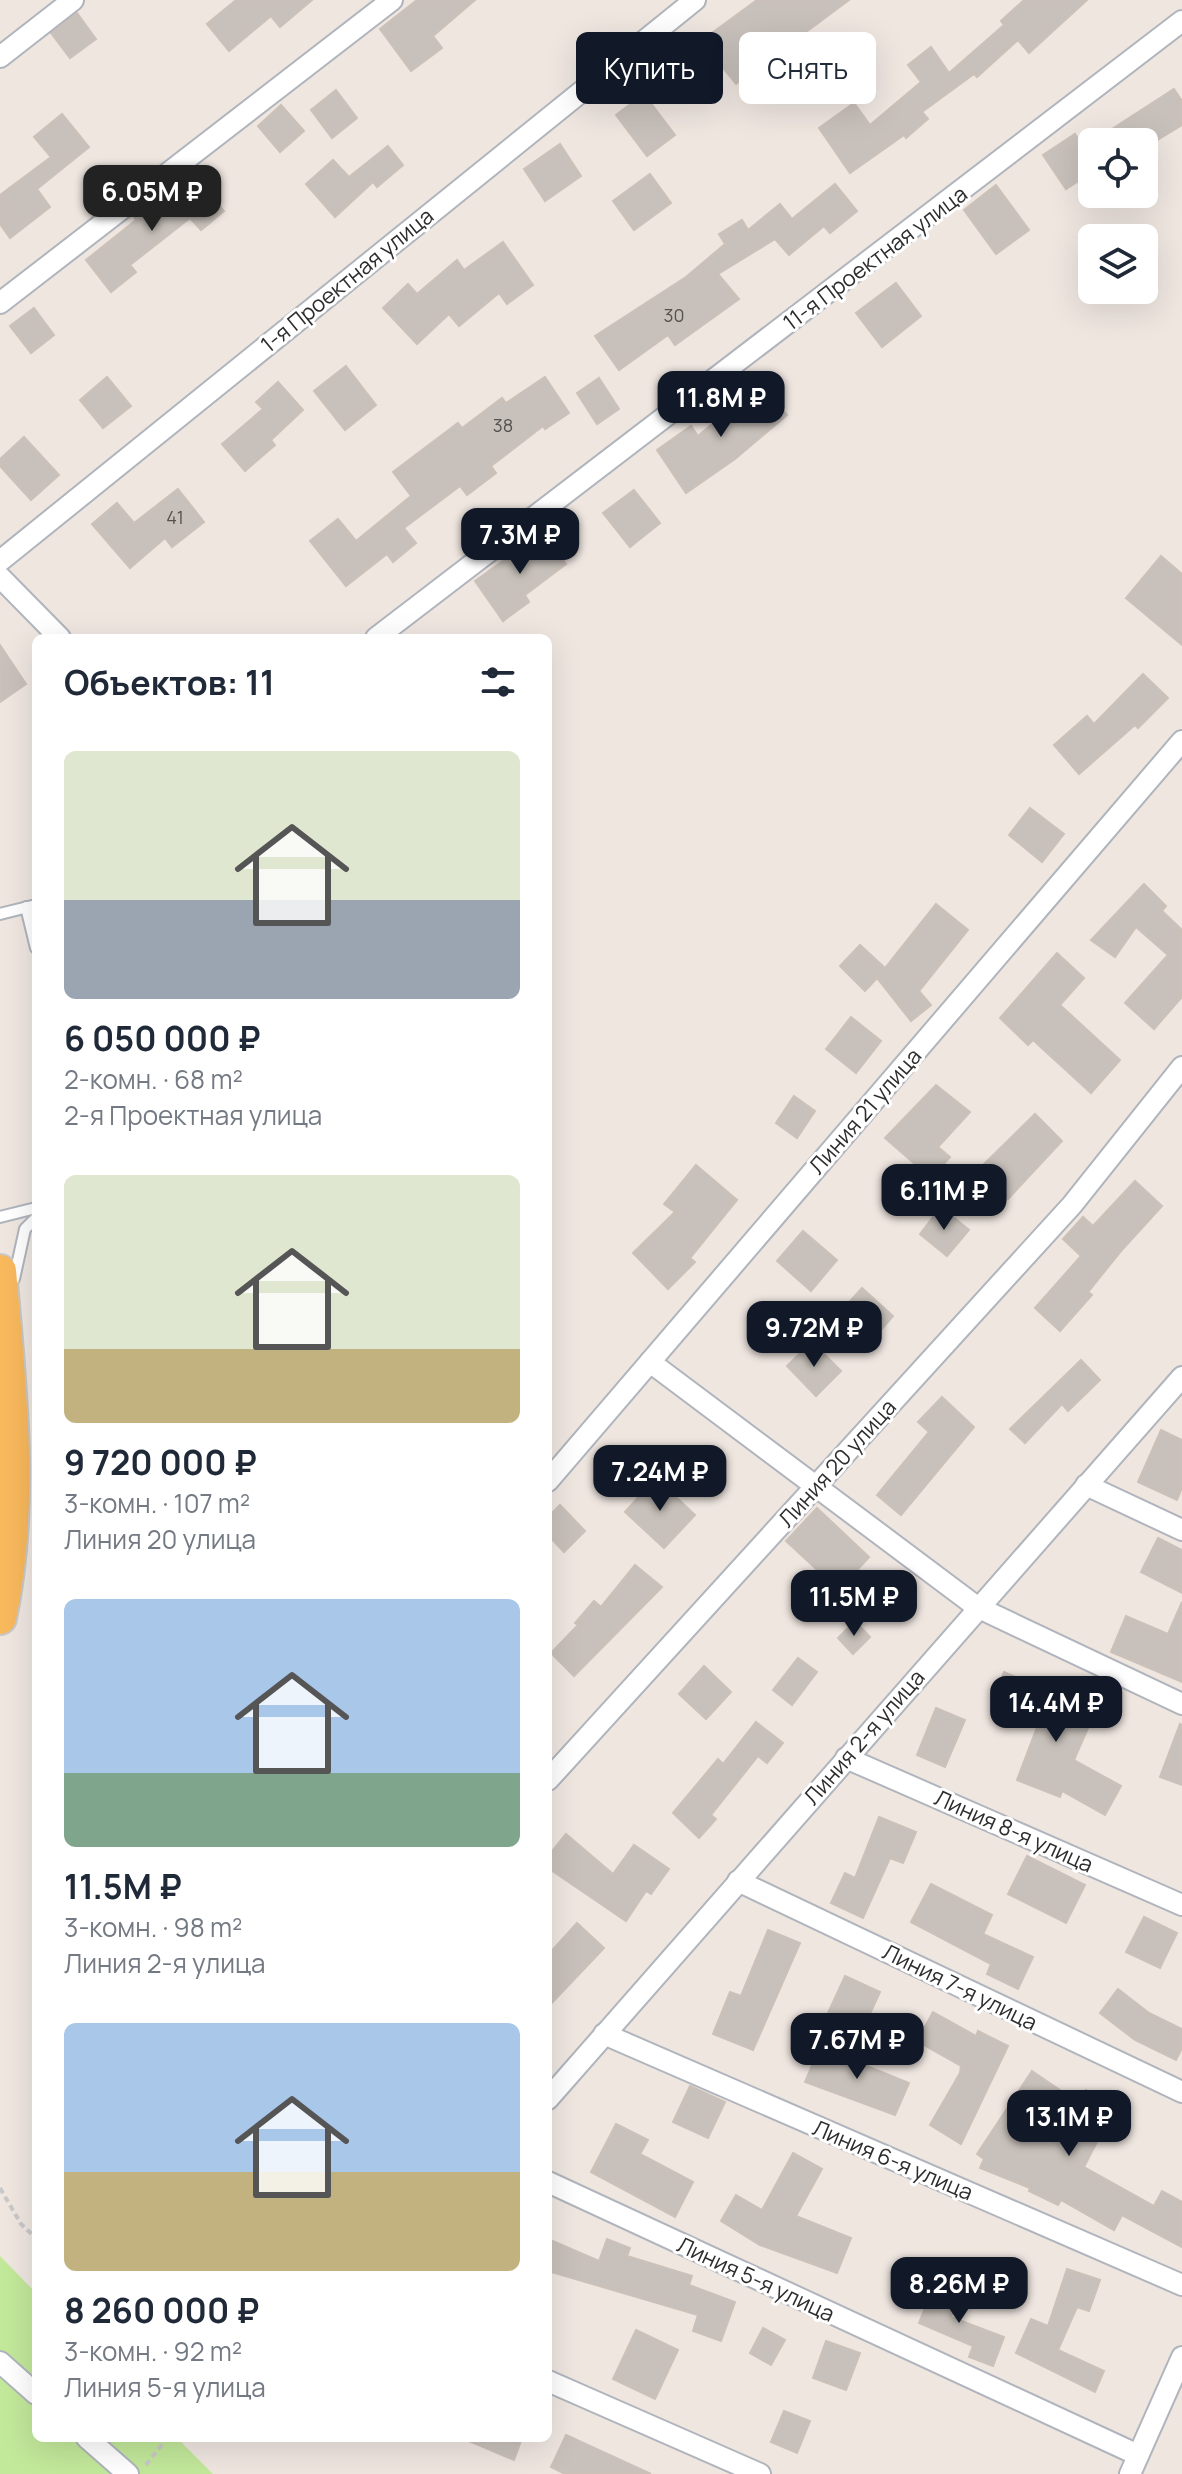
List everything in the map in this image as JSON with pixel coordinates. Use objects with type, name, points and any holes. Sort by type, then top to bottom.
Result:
[{"type":"main road","points":[[0,1271],[15,1451],[9,1576],[0,1618]]},
{"type":"street","points":[[0,57],[73,0]]},
{"type":"street","points":[[0,303],[392,0]]},
{"type":"street","name":"1-я Проектная улица","points":[[0,561],[695,0]]},
{"type":"street","name":"11-я Проектная улица","points":[[381,634],[1182,21]]},
{"type":"street","points":[[0,577],[56,634]]},
{"type":"street","name":"Линия 21 улица","points":[[552,1476],[1182,741]]},
{"type":"street","name":"Линия 20 улица","points":[[552,1776],[1072,1205],[1182,1067]]},
{"type":"street","points":[[650,1362],[977,1607],[1182,1704]]},
{"type":"street","name":"Линия 2-я улица","points":[[552,2094],[1182,1377]]},
{"type":"street","points":[[1086,1485],[1182,1530]]},
{"type":"street","name":"Линия 8-я улица","points":[[846,1758],[1182,1905]]},
{"type":"street","name":"Линия 7-я улица","points":[[738,1881],[1182,2092]]},
{"type":"street","name":"Линия 6-я улица","points":[[604,2034],[1182,2285]]},
{"type":"street","name":"Линия 5-я улица","points":[[552,2184],[1134,2465]]},
{"type":"street","points":[[1134,2465],[1182,2357]]},
{"type":"street","points":[[0,2362],[32,2390]]},
{"type":"street","points":[[552,2383],[760,2474]]},
{"type":"street","points":[[92,2442],[128,2474]]},
{"type":"lane","points":[[0,914],[31,906]]},
{"type":"lane","points":[[0,1217],[32,1209]]},
{"type":"lane","points":[[11,1393],[16,1261],[25,1229],[32,1222]]},
{"type":"path","points":[[0,2188],[21,2224],[32,2234]]},
{"type":"path","points":[[128,2474],[146,2465],[164,2442]]},
{"type":"green space","points":[[0,2256],[32,2289],[32,2442],[181,2442],[213,2474],[0,2474]]},
{"type":"building","points":[[236,0],[312,0],[280,27],[271,16],[229,51],[207,24]]},
{"type":"building","points":[[417,0],[475,0],[433,36],[442,48],[411,71],[380,29]]},
{"type":"building","points":[[757,0],[849,0],[806,32],[739,32],[739,82],[736,84],[723,68],[723,32],[713,32]]},
{"type":"building","points":[[1024,0],[1087,0],[1029,53],[1018,40],[977,77],[974,74],[922,112],[928,119],[906,138],[904,135],[850,173],[819,128],[853,104],[870,125],[921,82],[908,65],[931,47],[949,73],[1004,25],[1001,21]]},
{"type":"building","points":[[77,13],[96,39],[70,58],[51,33]]},
{"type":"building","points":[[1174,89],[1182,101],[1182,125],[1158,140],[1158,128],[1114,128]]},
{"type":"building","points":[[336,90],[357,118],[332,138],[311,110]]},
{"type":"building","points":[[631,104],[652,104],[675,135],[647,156],[616,115]]},
{"type":"building","points":[[281,105],[304,131],[280,152],[258,126]]},
{"type":"building","points":[[62,114],[89,147],[37,189],[50,207],[10,238],[0,224],[0,195],[51,157],[34,137]]},
{"type":"building","points":[[1075,134],[1078,139],[1078,181],[1066,189],[1043,155]]},
{"type":"building","points":[[560,144],[581,176],[545,201],[524,169]]},
{"type":"building","points":[[388,146],[403,165],[377,187],[373,182],[335,217],[306,184],[333,160],[349,177]]},
{"type":"building","points":[[650,174],[671,203],[634,230],[613,201]]},
{"type":"building","points":[[197,179],[224,211],[201,230],[190,218],[130,265],[136,272],[111,292],[86,260],[136,220],[134,217],[157,198],[164,207]]},
{"type":"building","points":[[835,184],[857,211],[830,233],[824,226],[789,255],[775,239],[718,274],[739,299],[675,345],[668,335],[619,370],[595,336],[686,277],[725,244],[719,234],[742,220],[748,230],[780,204],[792,219]]},
{"type":"building","points":[[996,185],[1029,230],[996,254],[964,210]]},
{"type":"building","points":[[503,242],[533,285],[507,304],[499,293],[459,326],[449,314],[417,344],[383,308],[408,284],[417,294],[457,260],[464,270]]},
{"type":"building","points":[[896,283],[921,316],[882,347],[856,313]]},
{"type":"building","points":[[34,308],[54,335],[31,353],[10,326]]},
{"type":"building","points":[[346,366],[376,405],[345,430],[314,391]]},
{"type":"building","points":[[107,377],[131,406],[103,428],[80,400]]},
{"type":"building","points":[[545,377],[569,413],[545,429],[543,426],[491,466],[496,473],[467,495],[460,486],[404,528],[416,543],[393,562],[387,554],[346,586],[310,541],[338,519],[356,541],[411,496],[393,472],[458,423],[462,428],[502,398],[506,403]]},
{"type":"building","points":[[599,378],[619,409],[597,424],[577,393]]},
{"type":"building","points":[[278,382],[303,410],[271,440],[275,445],[245,471],[222,444],[263,409],[256,402]]},
{"type":"building","points":[[761,383],[787,415],[735,459],[686,493],[657,450],[691,426],[698,436]]},
{"type":"building","points":[[24,437],[59,475],[31,500],[0,466],[0,459]]},
{"type":"building","points":[[178,489],[204,522],[172,547],[165,538],[130,568],[92,524],[117,503],[134,523]]},
{"type":"building","points":[[634,490],[660,523],[630,547],[603,513]]},
{"type":"building","points":[[542,533],[566,564],[525,595],[529,602],[503,621],[475,581]]},
{"type":"building","points":[[1161,556],[1182,574],[1182,645],[1126,598]]},
{"type":"building","points":[[0,645],[26,684],[0,702]]},
{"type":"building","points":[[1143,674],[1168,698],[1138,728],[1135,725],[1079,774],[1054,745],[1087,716],[1094,724]]},
{"type":"building","points":[[1030,808],[1064,834],[1042,862],[1009,835]]},
{"type":"building","points":[[1144,884],[1166,906],[1162,911],[1182,930],[1182,997],[1154,1029],[1125,1003],[1168,955],[1136,927],[1115,957],[1091,940]]},
{"type":"building","points":[[936,904],[968,930],[919,991],[931,1005],[911,1021],[877,978],[865,991],[840,966],[860,945],[885,968]]},
{"type":"building","points":[[1057,953],[1084,978],[1060,1005],[1120,1060],[1091,1093],[1033,1040],[1028,1045],[1000,1018]]},
{"type":"building","points":[[851,1017],[881,1041],[856,1073],[826,1049]]},
{"type":"building","points":[[936,1085],[970,1112],[938,1147],[950,1157],[931,1178],[885,1138]]},
{"type":"building","points":[[794,1096],[815,1111],[797,1138],[776,1123]]},
{"type":"building","points":[[1035,1114],[1062,1141],[1008,1199],[979,1169]]},
{"type":"building","points":[[696,1165],[737,1200],[690,1258],[695,1262],[668,1289],[633,1253],[675,1212],[664,1204]]},
{"type":"building","points":[[1135,1181],[1162,1206],[1121,1251],[1088,1292],[1092,1295],[1060,1331],[1035,1308],[1081,1256],[1063,1239],[1083,1217],[1093,1226]]},
{"type":"building","points":[[941,1207],[969,1230],[947,1256],[920,1234]]},
{"type":"building","points":[[803,1231],[837,1260],[811,1291],[777,1261]]},
{"type":"building","points":[[862,1288],[893,1316],[867,1346],[836,1317]]},
{"type":"building","points":[[812,1342],[841,1371],[816,1396],[787,1366]]},
{"type":"building","points":[[1081,1360],[1100,1380],[1068,1411],[1062,1404],[1025,1443],[1010,1429]]},
{"type":"building","points":[[942,1397],[974,1427],[901,1515],[877,1495],[929,1432],[918,1422]]},
{"type":"building","points":[[1161,1430],[1182,1440],[1182,1488],[1177,1500],[1138,1482]]},
{"type":"building","points":[[656,1478],[695,1515],[664,1548],[625,1512]]},
{"type":"building","points":[[560,1505],[585,1531],[564,1552],[552,1539],[552,1513]]},
{"type":"building","points":[[817,1508],[869,1557],[839,1590],[786,1541]]},
{"type":"building","points":[[1158,1538],[1182,1550],[1182,1593],[1141,1572]]},
{"type":"building","points":[[635,1565],[662,1587],[574,1676],[552,1652],[578,1625],[575,1623],[594,1601],[601,1607]]},
{"type":"building","points":[[1182,1602],[1182,1682],[1111,1652],[1126,1616],[1168,1634]]},
{"type":"building","points":[[855,1621],[870,1637],[853,1654],[838,1638]]},
{"type":"building","points":[[798,1658],[817,1672],[792,1705],[773,1690]]},
{"type":"building","points":[[704,1666],[731,1692],[706,1719],[679,1694]]},
{"type":"building","points":[[1004,1672],[1095,1712],[1074,1760],[1121,1786],[1105,1815],[1062,1791],[1060,1797],[1017,1780],[1039,1722],[992,1703]]},
{"type":"building","points":[[936,1708],[965,1720],[945,1767],[917,1755]]},
{"type":"building","points":[[756,1722],[783,1743],[767,1763],[758,1756],[711,1815],[716,1819],[699,1838],[673,1813],[718,1759],[723,1764]]},
{"type":"building","points":[[1182,1725],[1182,1785],[1160,1777]]},
{"type":"building","points":[[879,1817],[916,1832],[903,1863],[890,1858],[863,1918],[831,1903],[845,1873],[855,1878]]},
{"type":"building","points":[[566,1834],[613,1874],[634,1845],[669,1869],[651,1894],[646,1891],[626,1921],[552,1871],[552,1851]]},
{"type":"building","points":[[1027,1856],[1085,1885],[1066,1923],[1008,1894]]},
{"type":"building","points":[[931,1884],[992,1915],[983,1934],[1033,1957],[1018,1989],[987,1974],[991,1964],[911,1922]]},
{"type":"building","points":[[1144,1917],[1177,1933],[1160,1968],[1126,1952]]},
{"type":"building","points":[[577,1923],[604,1948],[552,2003],[552,1951]]},
{"type":"building","points":[[768,1930],[800,1943],[753,2050],[713,2034],[730,1992],[741,1996]]},
{"type":"building","points":[[845,1976],[880,1992],[863,2029],[828,2013]]},
{"type":"building","points":[[1118,1989],[1149,2013],[1182,2029],[1182,2048],[1176,2060],[1135,2040],[1100,2013]]},
{"type":"building","points":[[933,2012],[976,2036],[978,2031],[1008,2046],[961,2144],[930,2125],[961,2066],[917,2041]]},
{"type":"building","points":[[820,2047],[909,2083],[895,2115],[805,2082]]},
{"type":"building","points":[[1032,2071],[1079,2103],[1086,2090],[1116,2105],[1084,2167],[1154,2206],[1162,2191],[1182,2202],[1182,2247],[1122,2215],[1114,2230],[1061,2200],[1058,2205],[1029,2191],[1030,2188],[980,2168],[984,2159],[977,2154]]},
{"type":"building","points":[[690,2086],[725,2102],[708,2138],[673,2122]]},
{"type":"building","points":[[616,2124],[648,2140],[640,2154],[693,2182],[675,2217],[591,2172]]},
{"type":"building","points":[[793,2153],[822,2169],[796,2216],[851,2238],[837,2273],[760,2245],[721,2221],[736,2195],[762,2210]]},
{"type":"building","points":[[607,2239],[630,2248],[627,2256],[692,2276],[689,2285],[735,2302],[721,2341],[693,2331],[698,2315],[552,2272],[552,2241],[599,2261]]},
{"type":"building","points":[[1067,2269],[1100,2280],[1089,2311],[1077,2307],[1058,2350],[1104,2371],[1095,2392],[1016,2353],[1031,2319],[1048,2326]]},
{"type":"building","points":[[936,2281],[961,2292],[951,2317],[1004,2337],[993,2366],[969,2357],[973,2346],[919,2323]]},
{"type":"building","points":[[763,2328],[785,2340],[771,2365],[750,2353]]},
{"type":"building","points":[[636,2330],[678,2350],[655,2399],[613,2379]]},
{"type":"building","points":[[826,2341],[860,2353],[846,2390],[813,2378]]},
{"type":"building","points":[[784,2411],[810,2421],[797,2453],[771,2442]]},
{"type":"building","points":[[566,2435],[651,2474],[565,2474],[551,2467]]},
{"type":"building","points":[[471,2442],[521,2442],[514,2460]]}]
